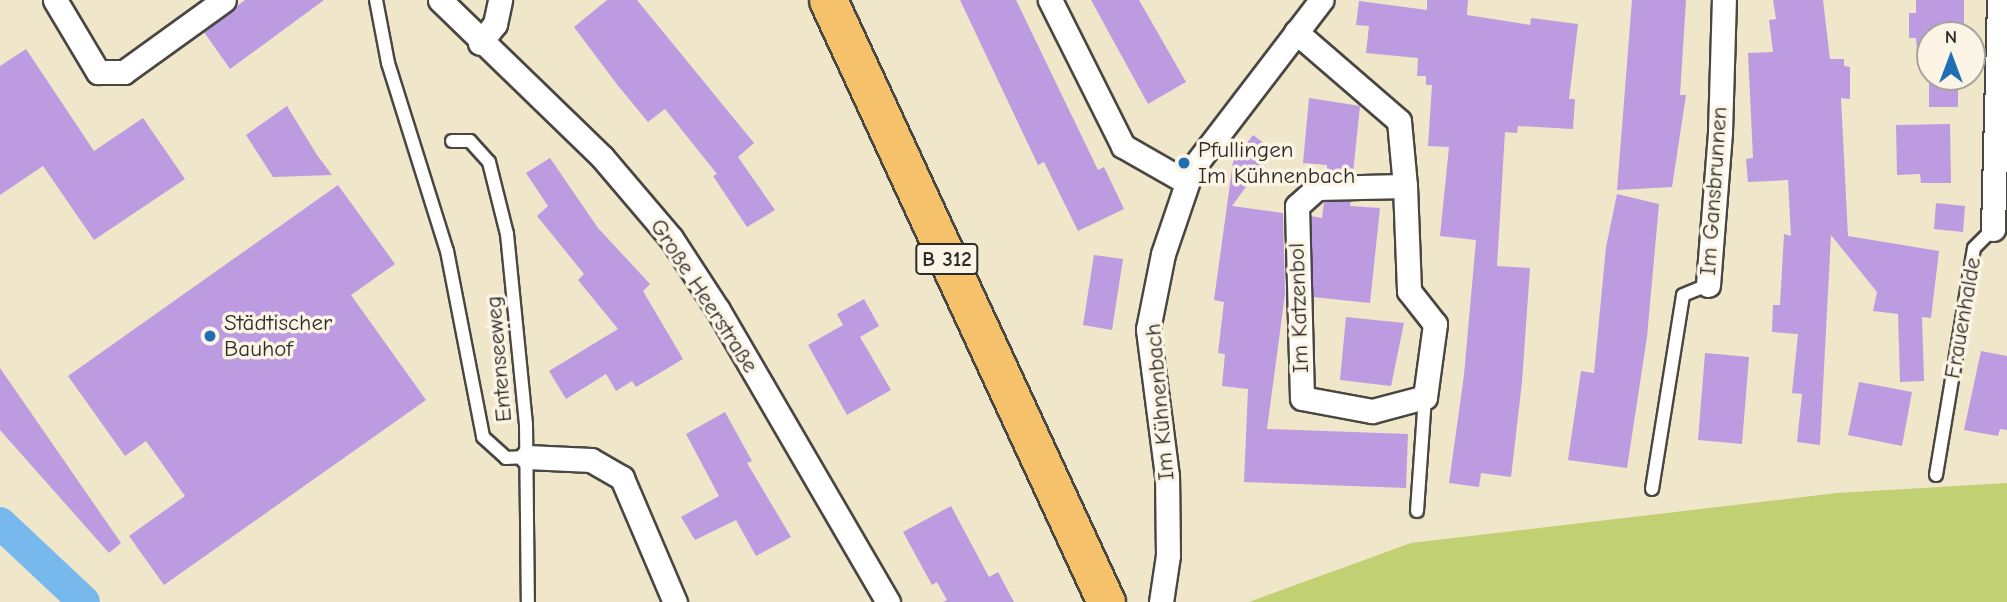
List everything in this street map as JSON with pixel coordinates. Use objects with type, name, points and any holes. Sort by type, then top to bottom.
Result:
[{"type":"main road","name":"B 312","points":[[828,0],[1106,602]]},
{"type":"street","points":[[55,0],[98,72],[124,72],[224,0]]},
{"type":"street","name":"Große Heerstraße","points":[[440,0],[480,43],[602,157],[671,238],[718,310],[888,602]]},
{"type":"street","points":[[480,43],[495,24],[500,0]]},
{"type":"street","points":[[1050,0],[1123,146],[1186,182]]},
{"type":"street","name":"Im Kühnenbach","points":[[1161,602],[1168,555],[1167,476],[1149,329],[1163,254],[1186,182],[1321,0]]},
{"type":"street","name":"Im Gansbrunnen","points":[[1708,285],[1720,132],[1724,0]]},
{"type":"street","name":"Frauenhalde","points":[[1993,229],[1999,0]]},
{"type":"street","points":[[1296,32],[1399,121],[1405,186],[1409,291],[1435,324],[1425,397]]},
{"type":"street","name":"Im Katzenbol","points":[[1405,186],[1317,188],[1297,206],[1302,398],[1373,411],[1425,397]]},
{"type":"street","points":[[527,457],[591,460],[622,478],[675,602]]},
{"type":"lane","points":[[376,0],[388,64],[447,251],[483,437],[506,458],[527,457]]},
{"type":"lane","name":"Entenseeweg","points":[[452,141],[470,141],[480,148],[500,198],[512,275],[527,457],[527,602]]},
{"type":"lane","name":"Frauenhalde","points":[[1936,475],[1974,248],[1993,229]]},
{"type":"lane","name":"Im Gansbrunnen","points":[[1652,489],[1683,295],[1708,285]]},
{"type":"lane","points":[[1417,511],[1425,397]]},
{"type":"green space","points":[[2007,483],[2007,602],[1249,602],[1411,543],[1837,493]]},
{"type":"building","points":[[245,0],[324,0],[230,69],[204,32]]},
{"type":"building","points":[[607,0],[637,0],[754,143],[738,157],[775,210],[747,227],[713,176],[717,174],[665,109],[648,122],[619,87],[574,27]]},
{"type":"building","points":[[960,0],[1016,0],[1098,170],[1104,167],[1124,209],[1078,231],[1044,162],[1038,165]]},
{"type":"building","points":[[1091,0],[1139,0],[1186,82],[1148,104]]},
{"type":"building","points":[[1427,0],[1468,0],[1467,15],[1530,25],[1531,18],[1578,24],[1569,99],[1575,99],[1573,129],[1518,126],[1517,133],[1505,132],[1497,266],[1530,268],[1522,382],[1511,477],[1481,473],[1479,487],[1449,483],[1464,375],[1476,240],[1440,236],[1449,147],[1428,146],[1432,85],[1426,85],[1426,76],[1417,76],[1418,58],[1366,53],[1369,26],[1356,25],[1359,1],[1427,10]]},
{"type":"building","points":[[1632,0],[1686,0],[1680,95],[1686,95],[1672,187],[1617,190]]},
{"type":"building","points":[[1773,0],[1823,0],[1830,59],[1844,59],[1844,66],[1850,67],[1850,99],[1841,98],[1848,236],[1939,251],[1931,318],[1922,317],[1924,381],[1900,382],[1898,314],[1873,311],[1877,292],[1831,235],[1820,445],[1797,442],[1802,394],[1792,393],[1798,334],[1772,332],[1773,305],[1780,305],[1784,234],[1791,236],[1788,180],[1748,182],[1746,159],[1753,158],[1748,53],[1773,52],[1769,20],[1776,19]]},
{"type":"building","points":[[1916,0],[1964,0],[1964,21],[1916,21],[1916,38],[1909,38],[1909,13],[1916,13]]},
{"type":"building","points":[[26,49],[94,151],[143,118],[185,179],[94,240],[43,166],[0,195],[0,66]]},
{"type":"building","points":[[1929,91],[1958,91],[1958,107],[1929,107]]},
{"type":"building","points":[[1309,98],[1360,106],[1353,173],[1327,174],[1327,165],[1303,163]]},
{"type":"building","points":[[287,106],[332,175],[273,177],[246,135]]},
{"type":"building","points":[[1950,124],[1951,183],[1921,183],[1920,174],[1897,175],[1896,125]]},
{"type":"building","points":[[1253,135],[1273,150],[1232,206],[1283,213],[1285,294],[1267,429],[1408,434],[1406,488],[1244,482],[1248,389],[1222,386],[1225,354],[1218,353],[1224,302],[1214,300],[1233,162]]},
{"type":"building","points":[[550,158],[598,228],[650,284],[643,291],[683,359],[636,387],[632,381],[616,391],[606,374],[566,399],[549,371],[618,329],[578,280],[584,274],[537,216],[548,206],[526,173]]},
{"type":"building","points":[[338,185],[395,264],[351,295],[426,400],[164,585],[129,536],[185,496],[146,441],[125,456],[68,376]]},
{"type":"building","points":[[1617,194],[1659,204],[1647,337],[1627,468],[1568,460],[1581,371],[1594,373],[1606,247]]},
{"type":"building","points":[[1351,201],[1350,206],[1380,208],[1370,303],[1313,297],[1311,216],[1322,218],[1324,202]]},
{"type":"building","points":[[1936,203],[1965,206],[1963,232],[1934,229]]},
{"type":"building","points":[[1094,255],[1123,259],[1112,330],[1083,325]]},
{"type":"building","points":[[864,299],[879,326],[860,337],[891,390],[847,415],[808,345],[843,325],[837,314]]},
{"type":"building","points":[[1346,317],[1404,323],[1391,386],[1340,380]]},
{"type":"building","points":[[1981,351],[2007,356],[2007,430],[2000,429],[1998,436],[1964,430]]},
{"type":"building","points":[[1705,353],[1749,357],[1742,444],[1698,440]]},
{"type":"building","points":[[0,368],[121,543],[109,553],[0,430]]},
{"type":"building","points":[[1859,382],[1912,392],[1902,446],[1848,435]]},
{"type":"building","points":[[725,412],[752,461],[747,463],[791,537],[756,556],[736,520],[695,540],[681,517],[719,496],[686,434]]},
{"type":"building","points":[[951,506],[989,577],[998,572],[1014,602],[943,602],[947,600],[937,582],[932,585],[903,532]]},
{"type":"waterway","points":[[0,523],[84,602]]},
{"type":"place","name":"Pfullingen Im Kühnenbach","points":[[1184,163]]},
{"type":"place","name":"Städtischer Bauhof","points":[[210,336]]}]
